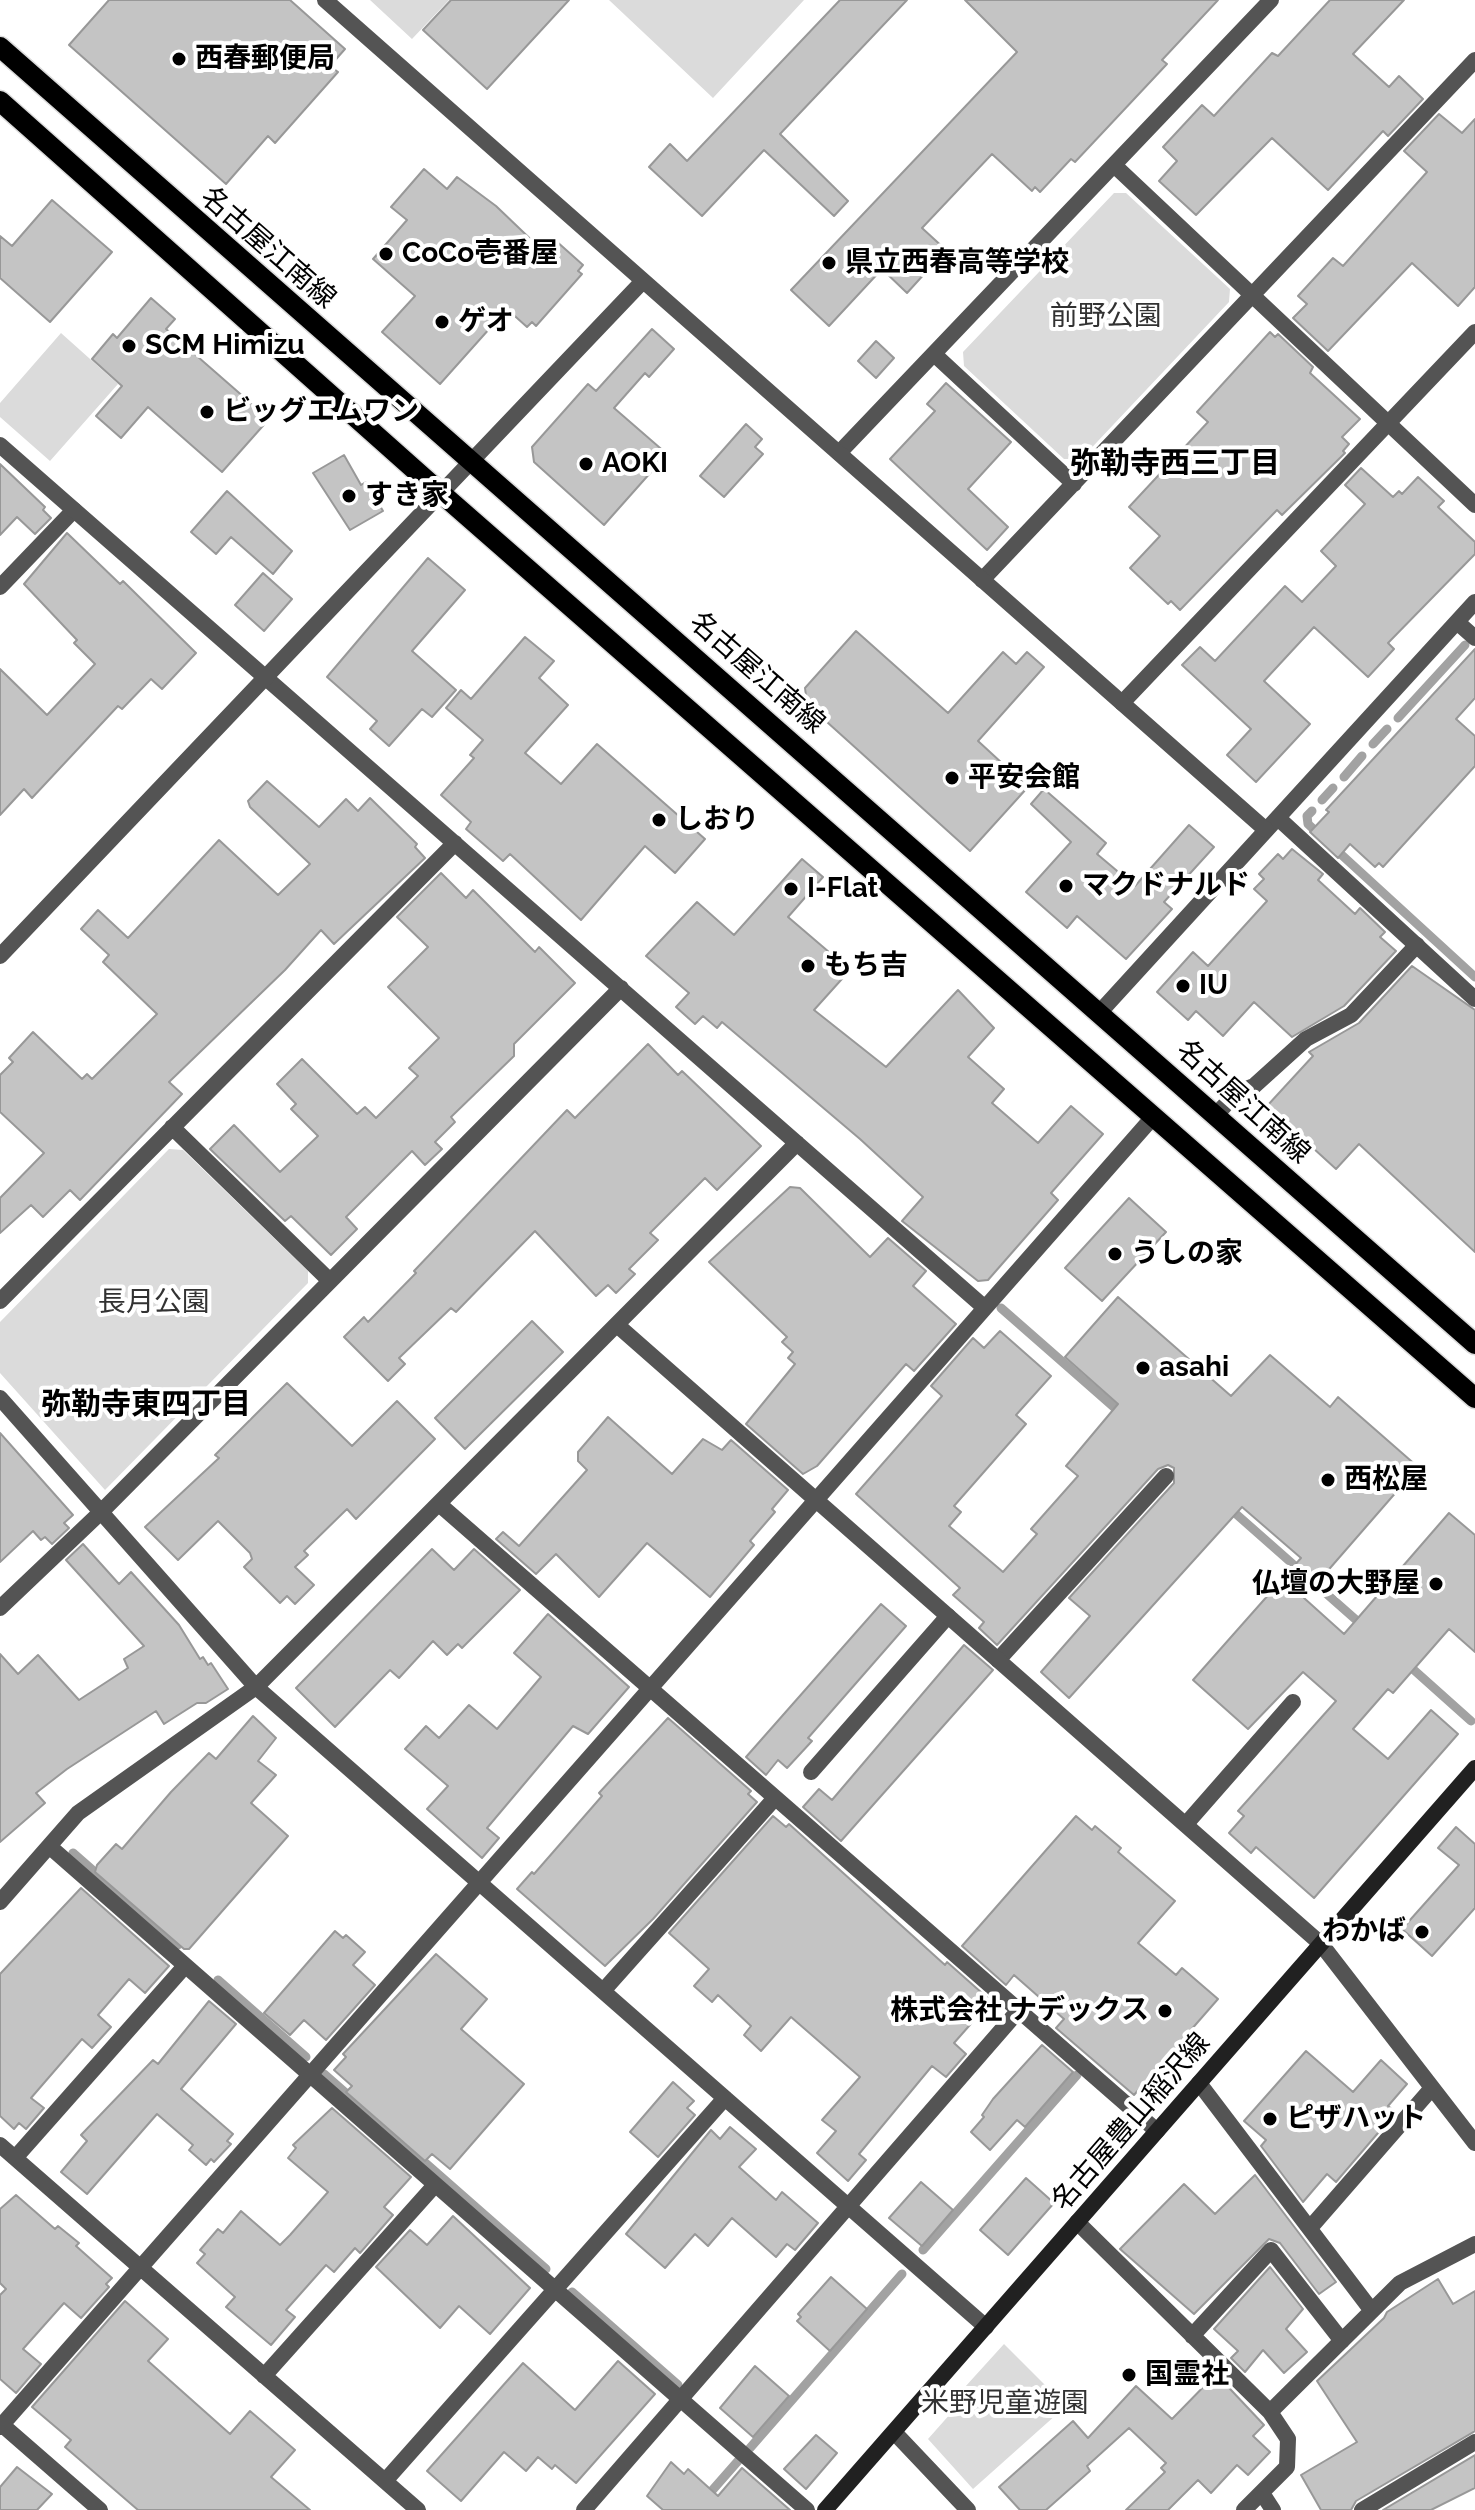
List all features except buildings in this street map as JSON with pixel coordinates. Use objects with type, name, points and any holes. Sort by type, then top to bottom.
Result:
[{"type":"main road","name":"名古屋江南線","points":[[0,47],[1475,1344]]},
{"type":"main road","points":[[0,101],[442,494],[1475,1398]]},
{"type":"main road","name":"名古屋豊山稲沢線","points":[[825,2510],[1475,1768]]},
{"type":"street","points":[[325,0],[1266,830]]},
{"type":"street","points":[[839,453],[1271,0]]},
{"type":"street","points":[[982,580],[1475,60]]},
{"type":"street","points":[[1114,165],[1475,505]]},
{"type":"street","points":[[0,956],[643,281]]},
{"type":"street","points":[[1122,703],[1475,332]]},
{"type":"street","points":[[934,354],[1074,484]]},
{"type":"street","points":[[0,445],[985,1308]]},
{"type":"street","points":[[0,587],[74,510]]},
{"type":"street","points":[[1100,1012],[1475,602]]},
{"type":"street","points":[[1457,622],[1475,638]]},
{"type":"street","points":[[1278,818],[1475,999]]},
{"type":"street","points":[[0,1301],[455,843]]},
{"type":"street","points":[[1216,1115],[1236,1093],[1254,1086],[1306,1039],[1351,1015],[1417,945]]},
{"type":"street","points":[[0,1608],[101,1512],[621,988]]},
{"type":"street","points":[[100,2510],[1,2425],[1154,1116]]},
{"type":"street","points":[[172,1127],[330,1281]]},
{"type":"street","points":[[0,1902],[78,1813],[256,1687],[797,1143]]},
{"type":"street","points":[[617,1325],[1321,1944],[1475,2143]]},
{"type":"street","points":[[0,1398],[256,1687],[986,2327]]},
{"type":"street","points":[[998,1660],[1166,1476]]},
{"type":"street","points":[[439,1504],[1157,2131]]},
{"type":"street","points":[[811,1772],[948,1616]]},
{"type":"street","points":[[1186,1824],[1293,1702]]},
{"type":"street","points":[[603,1991],[775,1798]]},
{"type":"street","points":[[49,1846],[807,2510]]},
{"type":"street","points":[[15,2158],[185,1966]]},
{"type":"street","points":[[584,2510],[1019,2010]]},
{"type":"street","points":[[1199,2083],[1372,2311]]},
{"type":"street","points":[[1310,2228],[1432,2088]]},
{"type":"street","points":[[385,2481],[725,2098]]},
{"type":"street","points":[[0,2145],[418,2510]]},
{"type":"street","points":[[264,2376],[435,2185]]},
{"type":"street","points":[[1077,2222],[1270,2412],[1288,2439],[1287,2467],[1244,2510]]},
{"type":"street","points":[[1270,2412],[1400,2283],[1475,2244]]},
{"type":"street","points":[[1192,2336],[1271,2250],[1342,2341]]},
{"type":"street","points":[[894,2432],[968,2510]]},
{"type":"street","points":[[1362,2510],[1475,2442]]},
{"type":"street","points":[[1262,2493],[1273,2510]]},
{"type":"green space","points":[[370,0],[449,0],[412,39]]},
{"type":"green space","points":[[609,0],[804,0],[713,98]]},
{"type":"green space","name":"前野公園","points":[[1114,193],[1126,193],[1230,289],[1229,302],[1081,459],[1064,459],[964,366],[963,352]]},
{"type":"green space","points":[[61,333],[118,384],[50,461],[0,417],[0,403]]},
{"type":"green space","name":"長月公園","points":[[169,1149],[183,1150],[308,1271],[308,1283],[105,1490],[0,1373],[0,1322]]},
{"type":"green space","name":"米野児童遊園","points":[[1004,2344],[1066,2406],[973,2489],[928,2439],[959,2404],[955,2398]]},
{"type":"waterway","points":[[1398,718],[1465,645]]},
{"type":"waterway","points":[[1373,744],[1387,729]]},
{"type":"waterway","points":[[1344,777],[1362,756]]},
{"type":"waterway","points":[[1322,800],[1333,788]]},
{"type":"waterway","points":[[1312,811],[1307,816],[1308,824],[1322,837]]},
{"type":"waterway","points":[[1333,847],[1475,977]]},
{"type":"waterway","points":[[1001,1308],[1123,1415]]},
{"type":"waterway","points":[[1227,1506],[1363,1626]]},
{"type":"waterway","points":[[1405,1662],[1471,1721]]},
{"type":"waterway","points":[[73,1853],[178,1945]]},
{"type":"waterway","points":[[218,1980],[306,2057]]},
{"type":"waterway","points":[[324,2074],[546,2269]]},
{"type":"waterway","points":[[923,2250],[1077,2075]]},
{"type":"waterway","points":[[750,2448],[902,2274]]},
{"type":"waterway","points":[[572,2292],[678,2385]]},
{"type":"waterway","points":[[695,2510],[738,2461]]},
{"type":"place","name":"西春郵便局","points":[[179,59]]},
{"type":"place","name":"CoCo壱番屋","points":[[386,254]]},
{"type":"place","name":"県立西春高等学校","points":[[829,263]]},
{"type":"place","name":"ゲオ","points":[[442,322]]},
{"type":"place","name":"SCM Himizu","points":[[129,346]]},
{"type":"place","name":"ビッグエムワン","points":[[207,412]]},
{"type":"place","name":"AOKI","points":[[586,464]]},
{"type":"place","name":"すき家","points":[[349,496]]},
{"type":"place","name":"平安会館","points":[[952,778]]},
{"type":"place","name":"しおり","points":[[659,820]]},
{"type":"place","name":"マクドナルド","points":[[1066,886]]},
{"type":"place","name":"I-Flat","points":[[791,889]]},
{"type":"place","name":"もち吉","points":[[808,966]]},
{"type":"place","name":"IU","points":[[1183,986]]},
{"type":"place","name":"うしの家","points":[[1115,1254]]},
{"type":"place","name":"asahi","points":[[1143,1368]]},
{"type":"place","name":"西松屋","points":[[1328,1480]]},
{"type":"place","name":"仏壇の大野屋","points":[[1436,1584]]},
{"type":"place","name":"わかば","points":[[1422,1932]]},
{"type":"place","name":"株式会社 ナデックス","points":[[1165,2011]]},
{"type":"place","name":"ピザハット","points":[[1270,2119]]},
{"type":"place","name":"国霊社","points":[[1129,2375]]},
{"type":"district","name":"弥勒寺西三丁目","points":[[1175,464]]},
{"type":"district","name":"弥勒寺東四丁目","points":[[146,1405]]}]
